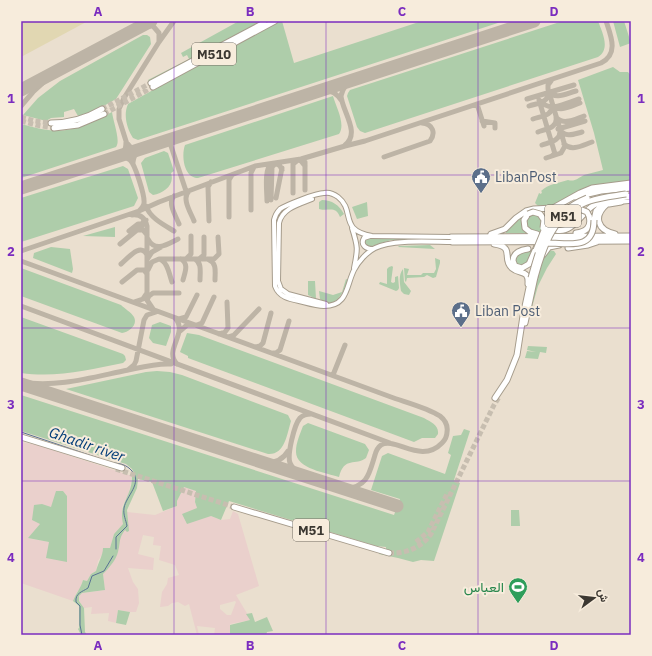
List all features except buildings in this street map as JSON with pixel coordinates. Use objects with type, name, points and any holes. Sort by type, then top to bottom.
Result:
[{"type":"highway","name":"M510","points":[[268,21],[152,85],[276,21]]},
{"type":"highway","points":[[52,126],[74,121],[103,111]]},
{"type":"highway","points":[[489,236],[505,229],[526,211],[553,208],[584,190],[631,183]]},
{"type":"highway","points":[[573,197],[601,191],[630,192]]},
{"type":"highway","points":[[600,240],[537,243],[520,250],[515,254],[513,265],[522,268],[530,262],[537,243],[544,226],[543,218],[540,214],[536,212],[528,214],[524,222],[527,230],[539,234],[556,234],[561,236],[579,233],[587,230],[592,218],[600,207],[620,201],[630,192]]},
{"type":"highway","name":"M51","points":[[533,278],[519,357],[515,370],[497,398],[507,380],[517,355],[528,291],[544,238],[551,224],[566,209],[577,202],[607,194],[630,192]]},
{"type":"highway","name":"M51","points":[[536,268],[550,235],[568,212],[599,198],[630,192]]},
{"type":"highway","points":[[536,268],[537,243],[545,228],[558,212],[577,201],[589,198]]},
{"type":"highway","points":[[562,204],[552,213],[554,228],[560,230],[569,228],[595,204],[620,201]]},
{"type":"highway","points":[[608,204],[599,212],[598,220],[600,225],[608,232],[622,236]]},
{"type":"highway","points":[[454,239],[537,243],[580,243],[587,240],[593,233],[592,218],[587,212],[577,209],[570,212],[555,227]]},
{"type":"highway","points":[[454,239],[489,236],[561,236],[607,238],[631,241]]},
{"type":"highway","points":[[536,268],[547,249],[555,245],[569,247],[607,238],[631,236]]},
{"type":"highway","points":[[486,241],[505,247],[508,262],[511,267],[523,273],[528,278],[528,291]]},
{"type":"highway","points":[[21,438],[122,468]]},
{"type":"highway","points":[[21,438],[116,469]]},
{"type":"highway","name":"M51","points":[[234,506],[388,551],[240,505]]},
{"type":"main road","points":[[326,306],[288,294],[281,289],[278,281],[279,223],[281,215],[288,210],[321,195],[338,199],[346,212],[352,226],[358,252],[348,289],[342,299],[336,304],[326,306],[286,298],[276,289],[274,220],[277,213],[284,207],[330,190]]},
{"type":"main road","points":[[325,192],[340,198],[345,205],[346,212]]},
{"type":"main road","points":[[620,201],[631,201]]},
{"type":"main road","points":[[352,226],[357,232],[372,236]]},
{"type":"main road","points":[[373,249],[365,248],[363,242],[365,237],[454,239]]},
{"type":"main road","points":[[354,270],[373,249],[391,243],[454,239]]},
{"type":"shaded area","points":[[21,442],[37,445],[132,476],[129,493],[122,507],[123,524],[114,534],[110,548],[103,553],[98,561],[96,571],[91,574],[87,581],[83,580],[73,601],[21,583]],"holes":[[[63,491],[67,496],[67,561],[49,542],[28,538],[41,524]]]},
{"type":"shaded area","points":[[184,486],[196,491],[195,502],[197,508],[211,516],[221,520],[230,519],[233,511],[238,514],[259,586],[236,595],[251,620],[230,624],[230,635],[214,635],[215,628],[197,626],[199,635],[197,635],[189,604],[185,606],[178,602],[160,607],[162,592],[167,584],[168,578],[179,575],[175,565],[159,560],[161,546],[153,545],[154,537],[143,535],[138,554],[154,558],[153,570],[128,568],[133,582],[138,589],[139,603],[136,612],[118,610],[116,623],[108,621],[109,613],[91,614],[92,607],[84,608],[79,601],[79,596],[82,593],[105,590],[103,574],[118,551],[119,537],[125,529],[128,520],[127,512],[155,515],[177,506],[177,501]],"holes":[[[236,602],[231,615],[227,615],[220,609],[220,605]]]},
{"type":"green space","points":[[239,21],[282,21],[294,63],[422,21],[504,21],[138,140],[133,138],[126,122],[128,104],[153,90],[148,80],[189,59],[187,55],[183,57],[181,53]]},
{"type":"green space","points":[[563,21],[598,21],[605,45],[602,54],[598,57],[365,133],[360,131],[357,127],[347,96],[350,90]]},
{"type":"green space","points":[[613,21],[624,21],[631,43],[620,47]]},
{"type":"green space","points":[[143,35],[150,37],[151,44],[116,99],[93,112],[78,116],[74,109],[64,112],[64,117],[51,118],[46,121],[23,115],[38,98],[60,81]]},
{"type":"green space","points":[[613,67],[620,72],[628,72],[631,76],[631,180],[608,184],[554,206],[539,207],[535,203],[539,193],[541,194],[541,191],[547,187],[568,180],[575,180],[584,175],[603,170],[594,133],[578,80]]},
{"type":"green space","points":[[333,96],[341,120],[341,130],[339,134],[198,178],[193,177],[185,166],[183,155],[185,145]]},
{"type":"green space","points":[[112,112],[118,140],[116,147],[21,178],[21,124],[45,130],[57,131],[74,129]]},
{"type":"green space","points":[[164,151],[168,153],[174,171],[171,173],[172,177],[168,188],[153,195],[149,192],[141,163],[145,158]]},
{"type":"green space","points":[[123,166],[128,169],[138,198],[134,206],[21,242],[21,198]]},
{"type":"green space","points":[[322,200],[335,204],[344,214],[340,217],[334,210],[319,209],[319,202]]},
{"type":"green space","points":[[367,202],[368,216],[357,219],[352,207]]},
{"type":"green space","points":[[526,212],[524,216],[528,233],[506,233],[506,230]]},
{"type":"green space","points":[[536,214],[542,218],[540,232],[526,228],[525,219],[527,216]]},
{"type":"green space","points":[[115,227],[115,237],[83,236]]},
{"type":"green space","points":[[368,237],[429,238],[429,240],[391,240],[369,247],[364,243],[365,239]]},
{"type":"green space","points":[[430,245],[435,249],[398,247],[399,246]]},
{"type":"green space","points":[[51,247],[70,249],[73,269],[72,273],[33,258],[34,253]]},
{"type":"green space","points":[[526,250],[533,250],[531,259],[525,266],[517,266],[516,256]]},
{"type":"green space","points":[[549,250],[554,251],[556,254],[538,286],[527,325],[530,303],[544,256]]},
{"type":"green space","points":[[435,258],[440,260],[436,277],[433,278],[427,275],[424,277],[407,278],[406,282],[405,281],[404,268],[409,269],[407,275],[434,273],[436,269]]},
{"type":"green space","points":[[392,266],[391,282],[395,282],[395,277],[398,276],[399,288],[396,291],[379,284],[380,282],[387,284],[387,269]]},
{"type":"green space","points":[[21,268],[121,305],[134,317],[135,323],[130,330],[122,333],[21,296]]},
{"type":"green space","points":[[403,269],[404,282],[411,291],[409,295],[404,294],[401,291],[400,277]]},
{"type":"green space","points":[[346,279],[348,280],[344,290],[335,301],[330,303],[320,299],[319,291],[333,295],[342,292]]},
{"type":"green space","points":[[308,281],[315,281],[316,299],[308,295]]},
{"type":"green space","points":[[21,317],[123,354],[126,360],[123,363],[60,374],[47,375],[21,373]]},
{"type":"green space","points":[[160,322],[171,326],[171,332],[166,346],[153,343],[149,338],[152,325]]},
{"type":"green space","points":[[187,333],[199,335],[424,418],[436,426],[438,434],[435,438],[422,438],[414,442],[188,358],[188,356],[180,352]]},
{"type":"green space","points":[[528,346],[547,347],[546,353],[540,352],[538,359],[525,358],[527,351],[536,352],[527,350]]},
{"type":"green space","points":[[157,371],[182,375],[288,415],[291,421],[282,447],[274,453],[268,454],[66,389]]},
{"type":"green space","points":[[21,395],[394,515],[400,499],[371,490],[382,456],[388,453],[445,474],[451,455],[448,453],[453,436],[461,435],[464,429],[470,431],[454,480],[460,483],[434,561],[421,560],[413,562],[379,554],[380,551],[386,550],[386,547],[376,546],[229,501],[221,520],[211,516],[187,524],[182,514],[197,508],[195,502],[196,491],[184,487],[177,501],[177,506],[163,511],[152,482],[138,479],[137,488],[127,510],[129,531],[127,532],[125,530],[123,533],[120,538],[116,558],[103,574],[105,590],[82,593],[79,596],[79,601],[84,608],[85,632],[87,635],[81,635],[78,629],[79,606],[73,601],[83,580],[87,581],[91,574],[96,571],[103,548],[110,548],[114,534],[123,524],[123,507],[132,482],[132,476],[136,477],[132,469],[126,464],[21,431]]},
{"type":"green space","points":[[308,423],[365,444],[369,450],[366,458],[344,466],[339,477],[320,472],[306,466],[297,457],[296,451],[297,442],[303,426]]},
{"type":"green space","points":[[56,491],[63,491],[67,496],[67,562],[46,558],[49,542],[28,538],[40,524],[32,520],[34,505],[42,504],[51,507]]},
{"type":"green space","points":[[511,510],[519,510],[520,526],[511,526]]},
{"type":"green space","points":[[118,610],[130,612],[126,625],[116,623]]},
{"type":"green space","points":[[252,613],[255,622],[267,617],[273,631],[267,632],[266,635],[230,635],[230,625],[250,620],[246,614]]},
{"type":"sand","points":[[21,21],[88,21],[21,57]]},
{"type":"waterway","name":"Ghadir river","points":[[21,432],[104,460]]},
{"type":"waterway","name":"Ghadir river","points":[[113,463],[128,467],[132,471],[136,480],[133,490],[125,503],[124,515],[127,526],[116,537],[116,549]]},
{"type":"waterway","name":"Ghadir river","points":[[82,635],[80,625],[80,606],[76,602],[76,599],[79,593],[88,588],[92,576],[104,571],[113,556]]},
{"type":"taxiway","points":[[133,163],[119,119],[119,109],[124,98],[174,21]]},
{"type":"taxiway","points":[[21,251],[139,211],[255,166],[301,159],[365,141],[601,63],[607,59],[612,50],[611,39],[606,21]]},
{"type":"taxiway","points":[[131,31],[145,26],[153,26],[159,33],[159,41]]},
{"type":"taxiway","points":[[21,106],[33,92],[55,72]]},
{"type":"taxiway","points":[[345,145],[349,140],[351,128],[341,96],[346,86],[355,79]]},
{"type":"taxiway","points":[[546,158],[561,153],[565,146],[548,89],[548,85],[551,81]]},
{"type":"taxiway","points":[[527,99],[574,85]]},
{"type":"taxiway","points":[[319,91],[326,90],[332,92],[341,100]]},
{"type":"taxiway","points":[[529,106],[545,100],[549,92],[555,96],[558,96],[576,91]]},
{"type":"taxiway","points":[[540,101],[544,105],[553,107],[564,105],[579,99]]},
{"type":"taxiway","points":[[539,100],[555,154],[553,155]]},
{"type":"taxiway","points":[[533,119],[549,113],[552,109],[552,105],[562,109],[580,103]]},
{"type":"taxiway","points":[[477,104],[484,126]]},
{"type":"taxiway","points":[[538,132],[553,126],[555,124],[556,117],[559,120],[566,121],[584,116]]},
{"type":"taxiway","points":[[482,121],[495,123],[495,128]]},
{"type":"taxiway","points":[[558,129],[585,121]]},
{"type":"taxiway","points":[[384,157],[430,141],[433,135],[432,129],[429,125],[422,123]]},
{"type":"taxiway","points":[[542,145],[557,139],[559,137],[560,130],[567,135],[582,132]]},
{"type":"taxiway","points":[[169,140],[186,191]]},
{"type":"taxiway","points":[[139,211],[144,205],[144,199],[134,167],[127,158],[115,158],[124,152],[126,142],[132,149],[140,150]]},
{"type":"taxiway","points":[[564,144],[574,148],[592,142]]},
{"type":"taxiway","points":[[133,162],[138,152],[149,147]]},
{"type":"taxiway","points":[[293,193],[293,164],[298,160],[305,166]]},
{"type":"taxiway","points":[[305,162],[305,190]]},
{"type":"taxiway","points":[[271,200],[272,167],[276,163],[282,170]]},
{"type":"taxiway","points":[[267,201],[267,171],[271,164]]},
{"type":"taxiway","points":[[251,210],[251,173],[254,167]]},
{"type":"taxiway","points":[[276,198],[282,168]]},
{"type":"taxiway","points":[[229,217],[229,180],[232,175]]},
{"type":"taxiway","points":[[209,221],[208,187],[211,182]]},
{"type":"taxiway","points":[[189,191],[186,201],[194,221]]},
{"type":"taxiway","points":[[174,196],[171,202],[179,224]]},
{"type":"taxiway","points":[[146,206],[154,218],[174,231]]},
{"type":"taxiway","points":[[132,215],[142,217],[147,226],[147,300],[153,309]]},
{"type":"taxiway","points":[[129,231],[138,224],[144,224],[146,220]]},
{"type":"taxiway","points":[[143,222],[142,226],[137,230],[143,230],[147,235]]},
{"type":"taxiway","points":[[120,244],[137,230]]},
{"type":"taxiway","points":[[186,259],[191,254],[191,236]]},
{"type":"taxiway","points":[[199,259],[204,255],[204,237]]},
{"type":"taxiway","points":[[160,259],[214,259],[219,254],[218,237]]},
{"type":"taxiway","points":[[148,239],[154,246],[166,245],[178,239]]},
{"type":"taxiway","points":[[148,258],[152,252],[161,247]]},
{"type":"taxiway","points":[[121,264],[134,252],[141,250],[147,255]]},
{"type":"taxiway","points":[[148,270],[152,262],[159,259],[166,265],[172,282]]},
{"type":"taxiway","points":[[181,259],[186,266],[183,280]]},
{"type":"taxiway","points":[[195,259],[200,265],[200,280]]},
{"type":"taxiway","points":[[209,260],[212,261],[214,266],[215,280]]},
{"type":"taxiway","points":[[21,261],[423,408],[435,413],[445,421],[447,425],[445,439],[434,449],[417,451],[393,444],[387,443],[381,445],[376,451],[369,473],[363,482],[359,485],[346,489]]},
{"type":"taxiway","points":[[122,282],[137,270],[144,270],[147,274]]},
{"type":"taxiway","points":[[134,302],[143,299],[147,293]]},
{"type":"taxiway","points":[[147,300],[153,293],[179,293]]},
{"type":"taxiway","points":[[179,319],[186,317],[197,295]]},
{"type":"taxiway","points":[[180,331],[187,325],[197,325],[202,323],[214,297]]},
{"type":"taxiway","points":[[219,334],[225,332],[228,328],[227,302]]},
{"type":"taxiway","points":[[21,306],[390,443]]},
{"type":"taxiway","points":[[228,337],[234,335],[259,309]]},
{"type":"taxiway","points":[[128,370],[136,361],[144,320],[147,315],[156,312]]},
{"type":"taxiway","points":[[256,347],[263,343],[271,313]]},
{"type":"taxiway","points":[[175,318],[179,324],[179,330],[174,347],[173,359],[177,364]]},
{"type":"taxiway","points":[[273,353],[280,350],[289,321]]},
{"type":"taxiway","points":[[333,375],[345,345]]},
{"type":"taxiway","points":[[21,382],[48,384],[61,383],[160,364],[171,364]]},
{"type":"taxiway","points":[[306,476],[293,468],[290,463],[289,454],[293,433],[300,418],[307,414],[311,414]]},
{"type":"taxiway","points":[[265,463],[284,457],[288,451]]},
{"type":"runway","points":[[21,90],[151,21]]},
{"type":"runway","points":[[21,188],[534,21]]},
{"type":"runway","points":[[21,384],[397,506]]},
{"type":"tunnel","points":[[102,109],[151,83]]},
{"type":"tunnel","points":[[104,114],[153,87]]},
{"type":"tunnel","points":[[21,117],[51,123]]},
{"type":"tunnel","points":[[21,121],[54,128]]},
{"type":"tunnel","points":[[389,553],[412,549],[422,543],[431,534],[499,397]]},
{"type":"tunnel","points":[[116,469],[234,507]]},
{"type":"tunnel","points":[[416,542],[428,532],[448,492]]},
{"type":"place","name":"LibanPost","points":[[481,194]]},
{"type":"place","name":"Liban Post","points":[[461,328]]},
{"type":"place","name":"العباس","points":[[518,604]]}]
